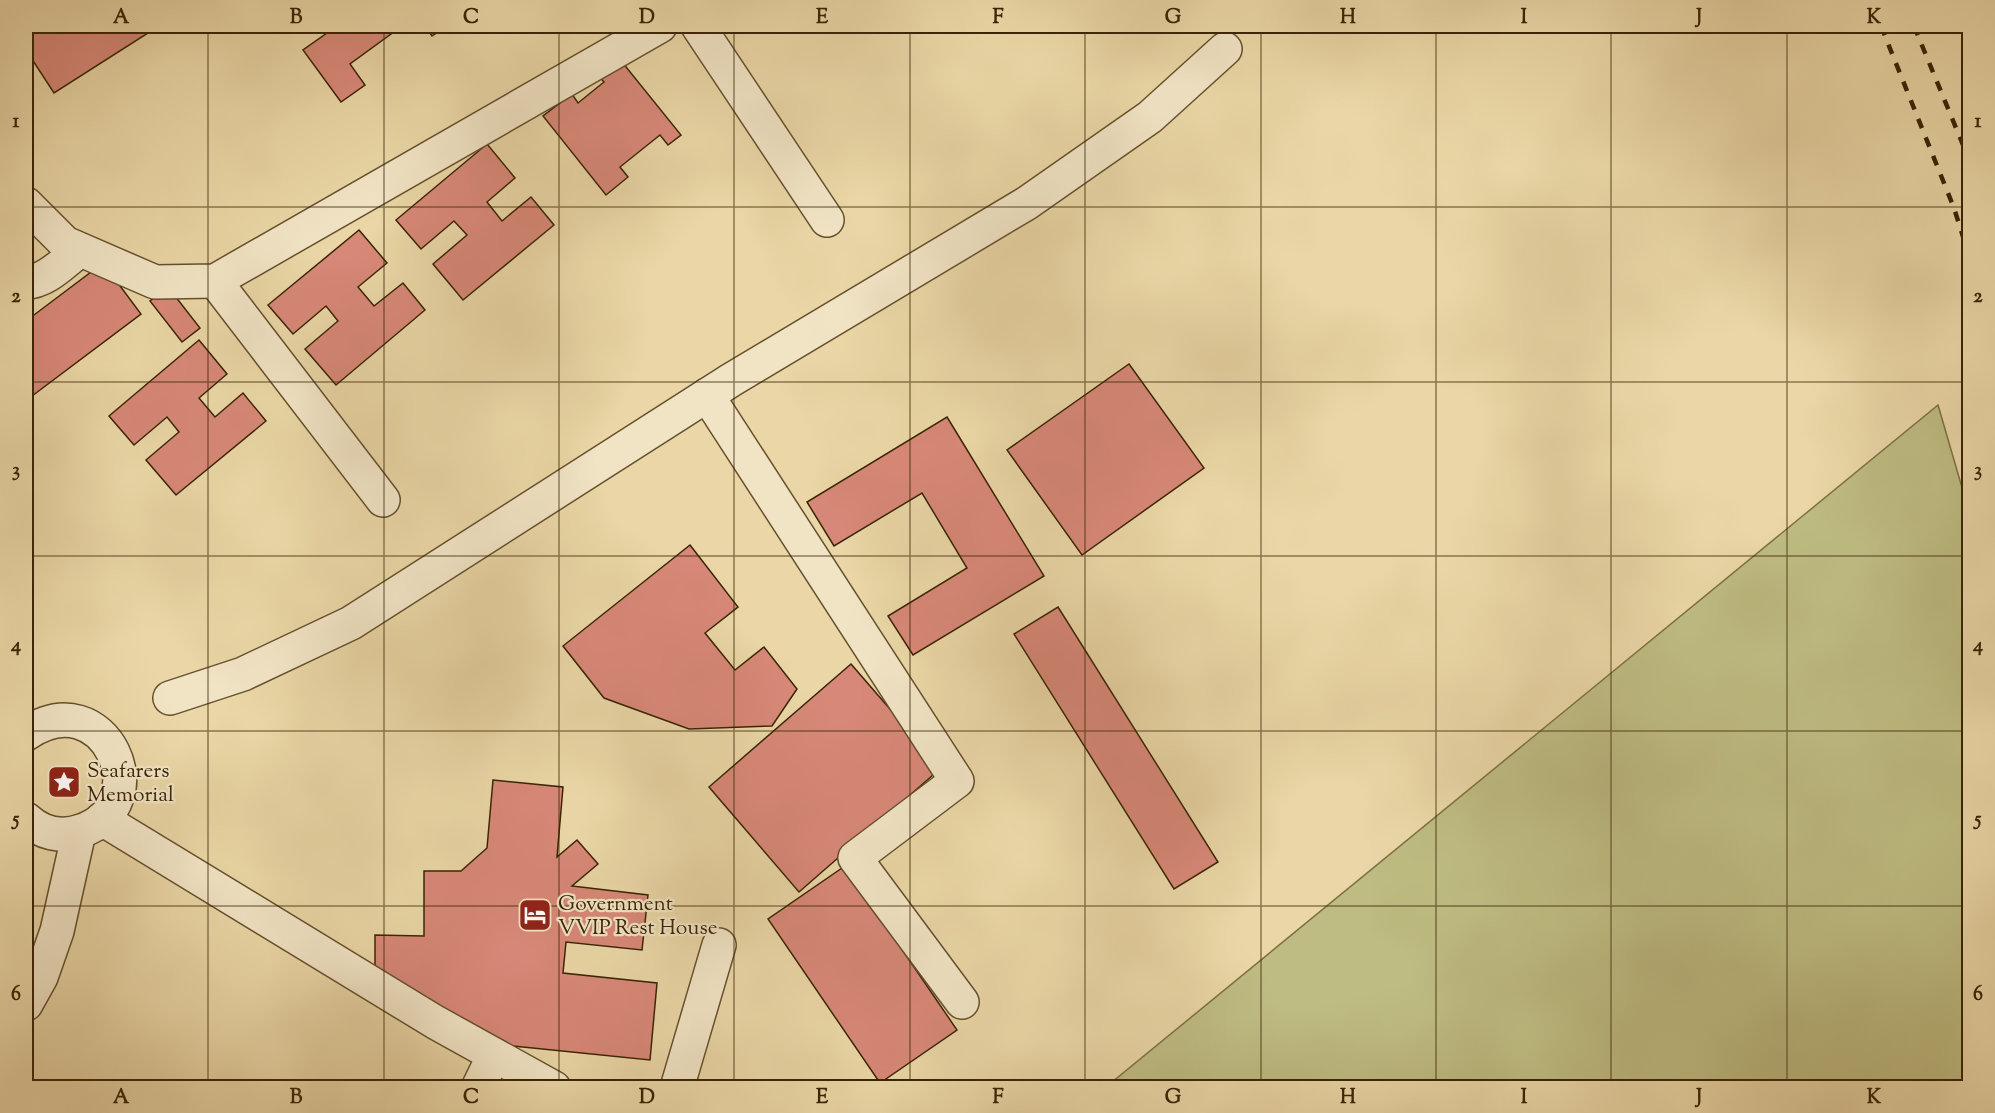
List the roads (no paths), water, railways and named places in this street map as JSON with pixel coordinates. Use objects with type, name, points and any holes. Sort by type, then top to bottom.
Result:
[{"type":"street","points":[[26,204],[65,243],[155,282],[215,281],[660,26]]},
{"type":"street","points":[[698,26],[827,220]]},
{"type":"street","points":[[170,699],[243,674],[351,623],[707,395],[1027,203],[1150,117],[1225,48]]},
{"type":"street","points":[[26,282],[33,282],[52,272],[80,250]]},
{"type":"street","points":[[215,281],[383,500]]},
{"type":"street","points":[[707,395],[957,781],[855,858],[962,1002]]},
{"type":"street","points":[[26,734],[53,720],[70,720],[85,724],[99,733],[110,745],[117,759],[120,776],[118,792],[112,807],[90,825],[57,834],[26,825]]},
{"type":"street","points":[[26,1004],[41,977],[90,825]]},
{"type":"street","points":[[90,825],[554,1088]]},
{"type":"street","points":[[677,1088],[719,945]]},
{"type":"street","points":[[478,1088],[494,1055]]},
{"type":"railway","points":[[1881,26],[1954,208],[1970,259]]},
{"type":"railway","points":[[1914,26],[1970,162]]},
{"type":"place","name":"Seafarers Memorial","points":[[64,782]]},
{"type":"place","name":"Government VVIP Rest House","points":[[535,915]]}]
